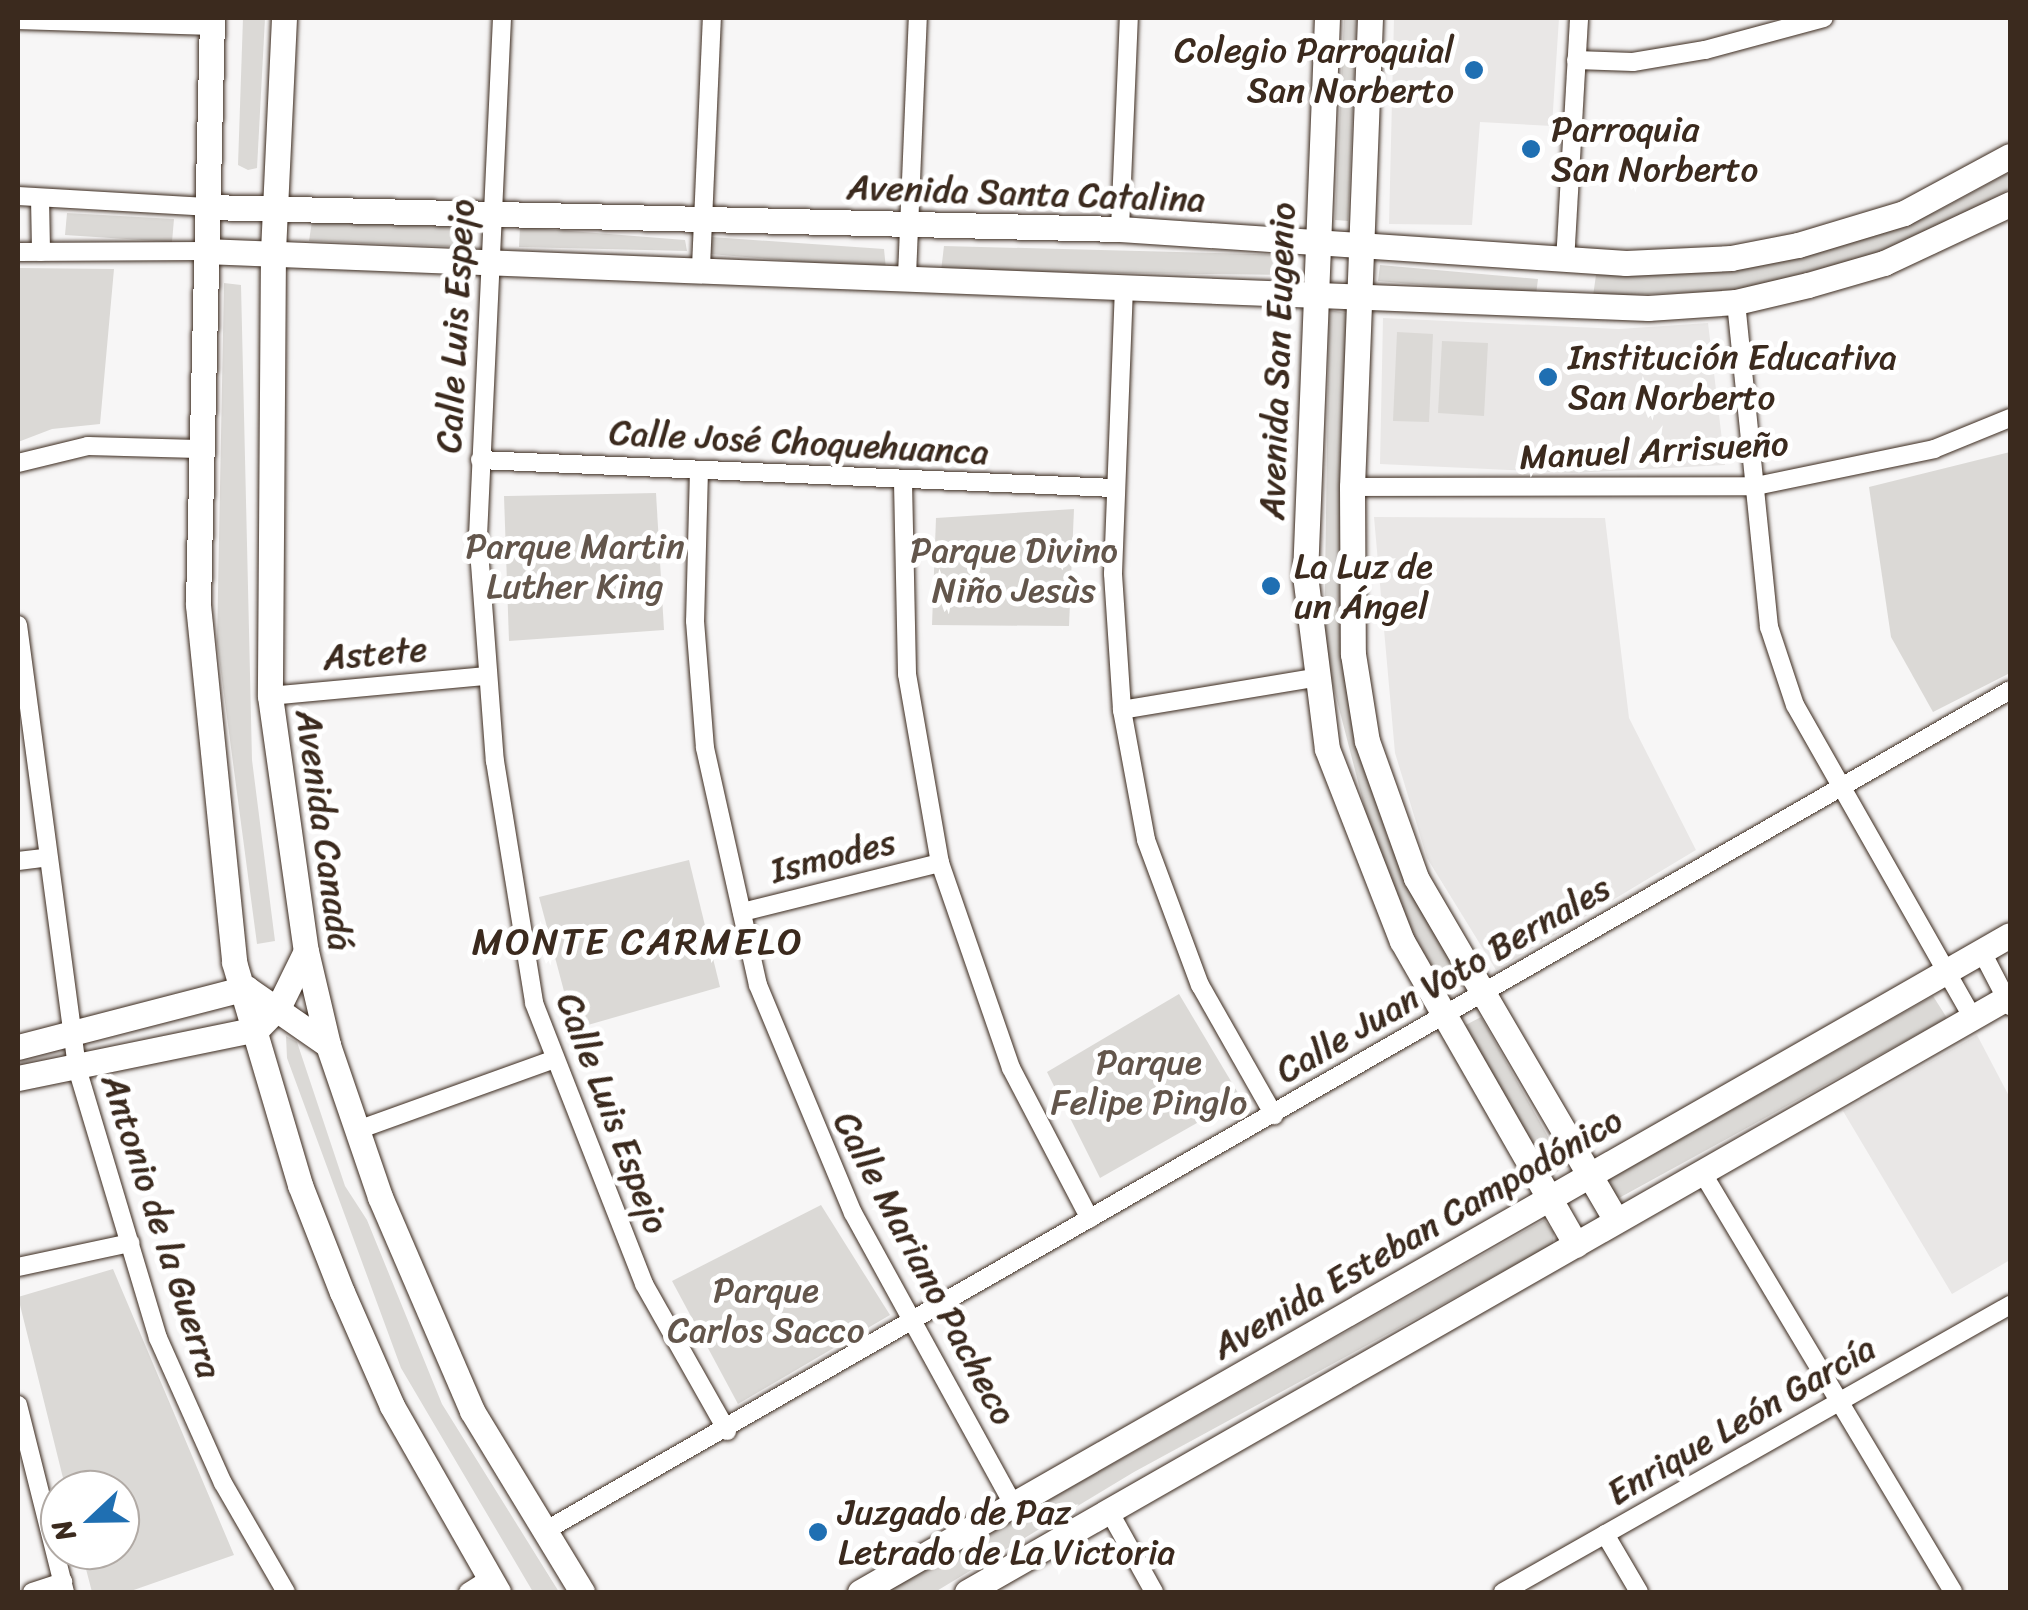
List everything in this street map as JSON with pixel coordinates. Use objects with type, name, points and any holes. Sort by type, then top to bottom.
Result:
[{"type":"street","name":"Avenida Canadá","points":[[284,18],[273,250],[270,696],[306,950],[328,1045],[355,1131],[472,1410],[582,1592]]},
{"type":"street","name":"Calle Luis Espejo","points":[[502,18],[480,460],[486,676],[534,1004],[552,1060],[644,1284],[728,1430]]},
{"type":"street","points":[[701,267],[712,18]]},
{"type":"street","points":[[908,276],[918,18]]},
{"type":"street","points":[[1120,229],[1129,18]]},
{"type":"street","name":"Avenida San Eugenio","points":[[1328,18],[1313,291],[1305,575],[1314,678],[1326,748],[1356,835],[1443,1016],[1576,1245]]},
{"type":"street","points":[[1370,18],[1355,292],[1352,487],[1353,654],[1367,741],[1416,878],[1480,996],[1616,1220]]},
{"type":"street","points":[[1565,262],[1579,18]]},
{"type":"street","points":[[1576,60],[1633,62],[1705,50],[1824,18]]},
{"type":"street","points":[[18,20],[212,22],[198,449],[202,674],[240,989],[250,1030],[342,1292],[392,1406],[485,1588]]},
{"type":"street","name":"Avenida Santa Catalina","points":[[18,196],[207,207],[1120,229],[1357,243],[1565,262],[1731,258],[1798,244],[1904,213],[2010,156]]},
{"type":"street","points":[[40,198],[41,252]]},
{"type":"street","points":[[18,252],[273,250],[1124,287],[1355,292],[1648,308],[1736,302],[1884,263],[2010,204]]},
{"type":"street","points":[[1124,287],[1114,488],[1122,710],[1146,840],[1200,986],[1274,1115]]},
{"type":"street","points":[[1736,302],[1769,627],[1794,705],[1972,1018]]},
{"type":"street","name":"Manuel Arrisueño","points":[[1352,487],[1756,486],[1934,449],[2010,418]]},
{"type":"street","points":[[18,464],[88,446],[198,449]]},
{"type":"street","name":"Calle José Choquehuanca","points":[[480,460],[903,482],[1114,488]]},
{"type":"street","name":"Calle Mariano Pacheco","points":[[699,470],[695,622],[705,748],[758,985],[809,1120],[913,1323],[1013,1504]]},
{"type":"street","points":[[903,482],[907,674],[940,863],[1011,1068],[1090,1219]]},
{"type":"street","name":"Antonio de la Guerra","points":[[18,626],[44,858],[77,1068],[158,1338],[188,1408],[286,1592]]},
{"type":"street","name":"Astete","points":[[270,696],[486,676]]},
{"type":"street","points":[[1122,710],[1314,678]]},
{"type":"street","name":"Calle Juan Voto Bernales","points":[[543,1532],[728,1430],[2010,690]]},
{"type":"street","points":[[18,862],[44,858]]},
{"type":"street","name":"Ismodes","points":[[742,912],[940,863]]},
{"type":"street","name":"Avenida Esteban Campodónico","points":[[860,1592],[2010,935]]},
{"type":"street","points":[[18,1078],[250,1030],[279,1006],[306,950]]},
{"type":"street","points":[[967,1592],[2009,1000],[1982,952]]},
{"type":"street","points":[[18,1047],[240,989],[279,1006],[328,1045]]},
{"type":"street","points":[[355,1131],[552,1060]]},
{"type":"street","points":[[1702,1172],[1842,1399],[1953,1592]]},
{"type":"street","points":[[18,1267],[130,1243]]},
{"type":"street","name":"Enrique León García","points":[[1503,1592],[2010,1305]]},
{"type":"street","points":[[18,1404],[64,1587],[32,1592]]},
{"type":"street","points":[[1109,1511],[1154,1592]]},
{"type":"street","points":[[1606,1534],[1639,1592]]},
{"type":"shaded area","name":"Colegio Parroquial San Norberto","points":[[1394,18],[1559,18],[1552,126],[1480,122],[1472,225],[1389,224]]},
{"type":"shaded area","name":"Institución Educativa San Norberto","points":[[1383,318],[1619,329],[1708,323],[1725,465],[1572,473],[1380,464]]},
{"type":"shaded area","points":[[1374,517],[1605,518],[1629,718],[1696,850],[1496,970],[1427,858],[1395,753]]},
{"type":"shaded area","points":[[1977,1035],[2010,1098],[2010,1260],[1952,1294],[1843,1111]]},
{"type":"green space","points":[[243,18],[265,18],[257,168],[248,170],[238,165]]},
{"type":"green space","points":[[1344,18],[1357,18],[1348,221],[1335,220]]},
{"type":"green space","points":[[2010,172],[2010,189],[1907,246],[1735,291],[1593,296],[1596,275],[1732,265],[1856,241],[1936,212]]},
{"type":"green space","points":[[67,213],[174,219],[172,242],[65,235]]},
{"type":"green space","points":[[312,221],[465,227],[464,247],[309,241]]},
{"type":"green space","points":[[520,227],[685,240],[687,251],[519,247]]},
{"type":"green space","points":[[711,237],[884,249],[886,269],[710,254]]},
{"type":"green space","points":[[944,246],[1290,255],[1289,275],[941,271]]},
{"type":"green space","points":[[1380,265],[1538,279],[1536,295],[1378,281]]},
{"type":"green space","points":[[18,268],[114,269],[100,424],[52,429],[18,442]]},
{"type":"green space","points":[[224,283],[241,285],[252,760],[275,941],[257,944],[217,642]]},
{"type":"green space","points":[[1329,310],[1346,313],[1363,751],[1387,836],[1463,986],[1443,995],[1380,867],[1324,650]]},
{"type":"green space","points":[[1397,332],[1433,334],[1429,422],[1393,421]]},
{"type":"green space","points":[[1442,341],[1488,343],[1484,416],[1438,413]]},
{"type":"green space","points":[[2010,452],[2010,673],[1933,712],[1891,637],[1869,487]]},
{"type":"green space","name":"Parque Martin Luther King","points":[[656,493],[664,630],[509,641],[504,496]]},
{"type":"green space","name":"Parque Divino Niño Jesùs","points":[[1074,509],[1069,626],[932,625],[936,518]]},
{"type":"green space","points":[[689,860],[720,987],[574,1029],[539,897]]},
{"type":"green space","name":"Parque Felipe Pinglo","points":[[1179,994],[1241,1098],[1100,1178],[1047,1072]]},
{"type":"green space","points":[[1933,996],[1947,1018],[1619,1198],[1611,1194],[1610,1179]]},
{"type":"green space","points":[[1481,1017],[1565,1167],[1547,1178],[1462,1027]]},
{"type":"green space","points":[[286,1036],[297,1042],[345,1186],[367,1220],[442,1404],[559,1592],[533,1592],[401,1368],[287,1058]]},
{"type":"green space","name":"Parque Carlos Sacco","points":[[821,1205],[890,1315],[738,1404],[672,1281]]},
{"type":"green space","points":[[1544,1220],[1554,1232],[1553,1244],[1134,1472],[935,1592],[886,1592]]},
{"type":"green space","points":[[113,1269],[234,1555],[128,1592],[92,1592],[86,1570],[140,1570],[140,1470],[61,1470],[18,1297]]},
{"type":"place","name":"Colegio Parroquial San Norberto","points":[[1474,70]]},
{"type":"place","name":"Parroquia San Norberto","points":[[1531,149]]},
{"type":"place","name":"Institución Educativa San Norberto","points":[[1548,377]]},
{"type":"place","name":"La Luz de un Ángel","points":[[1271,586]]},
{"type":"place","name":"Juzgado de Paz Letrado de La Victoria","points":[[818,1532]]},
{"type":"district","name":"MONTE CARMELO","points":[[638,942]]}]
